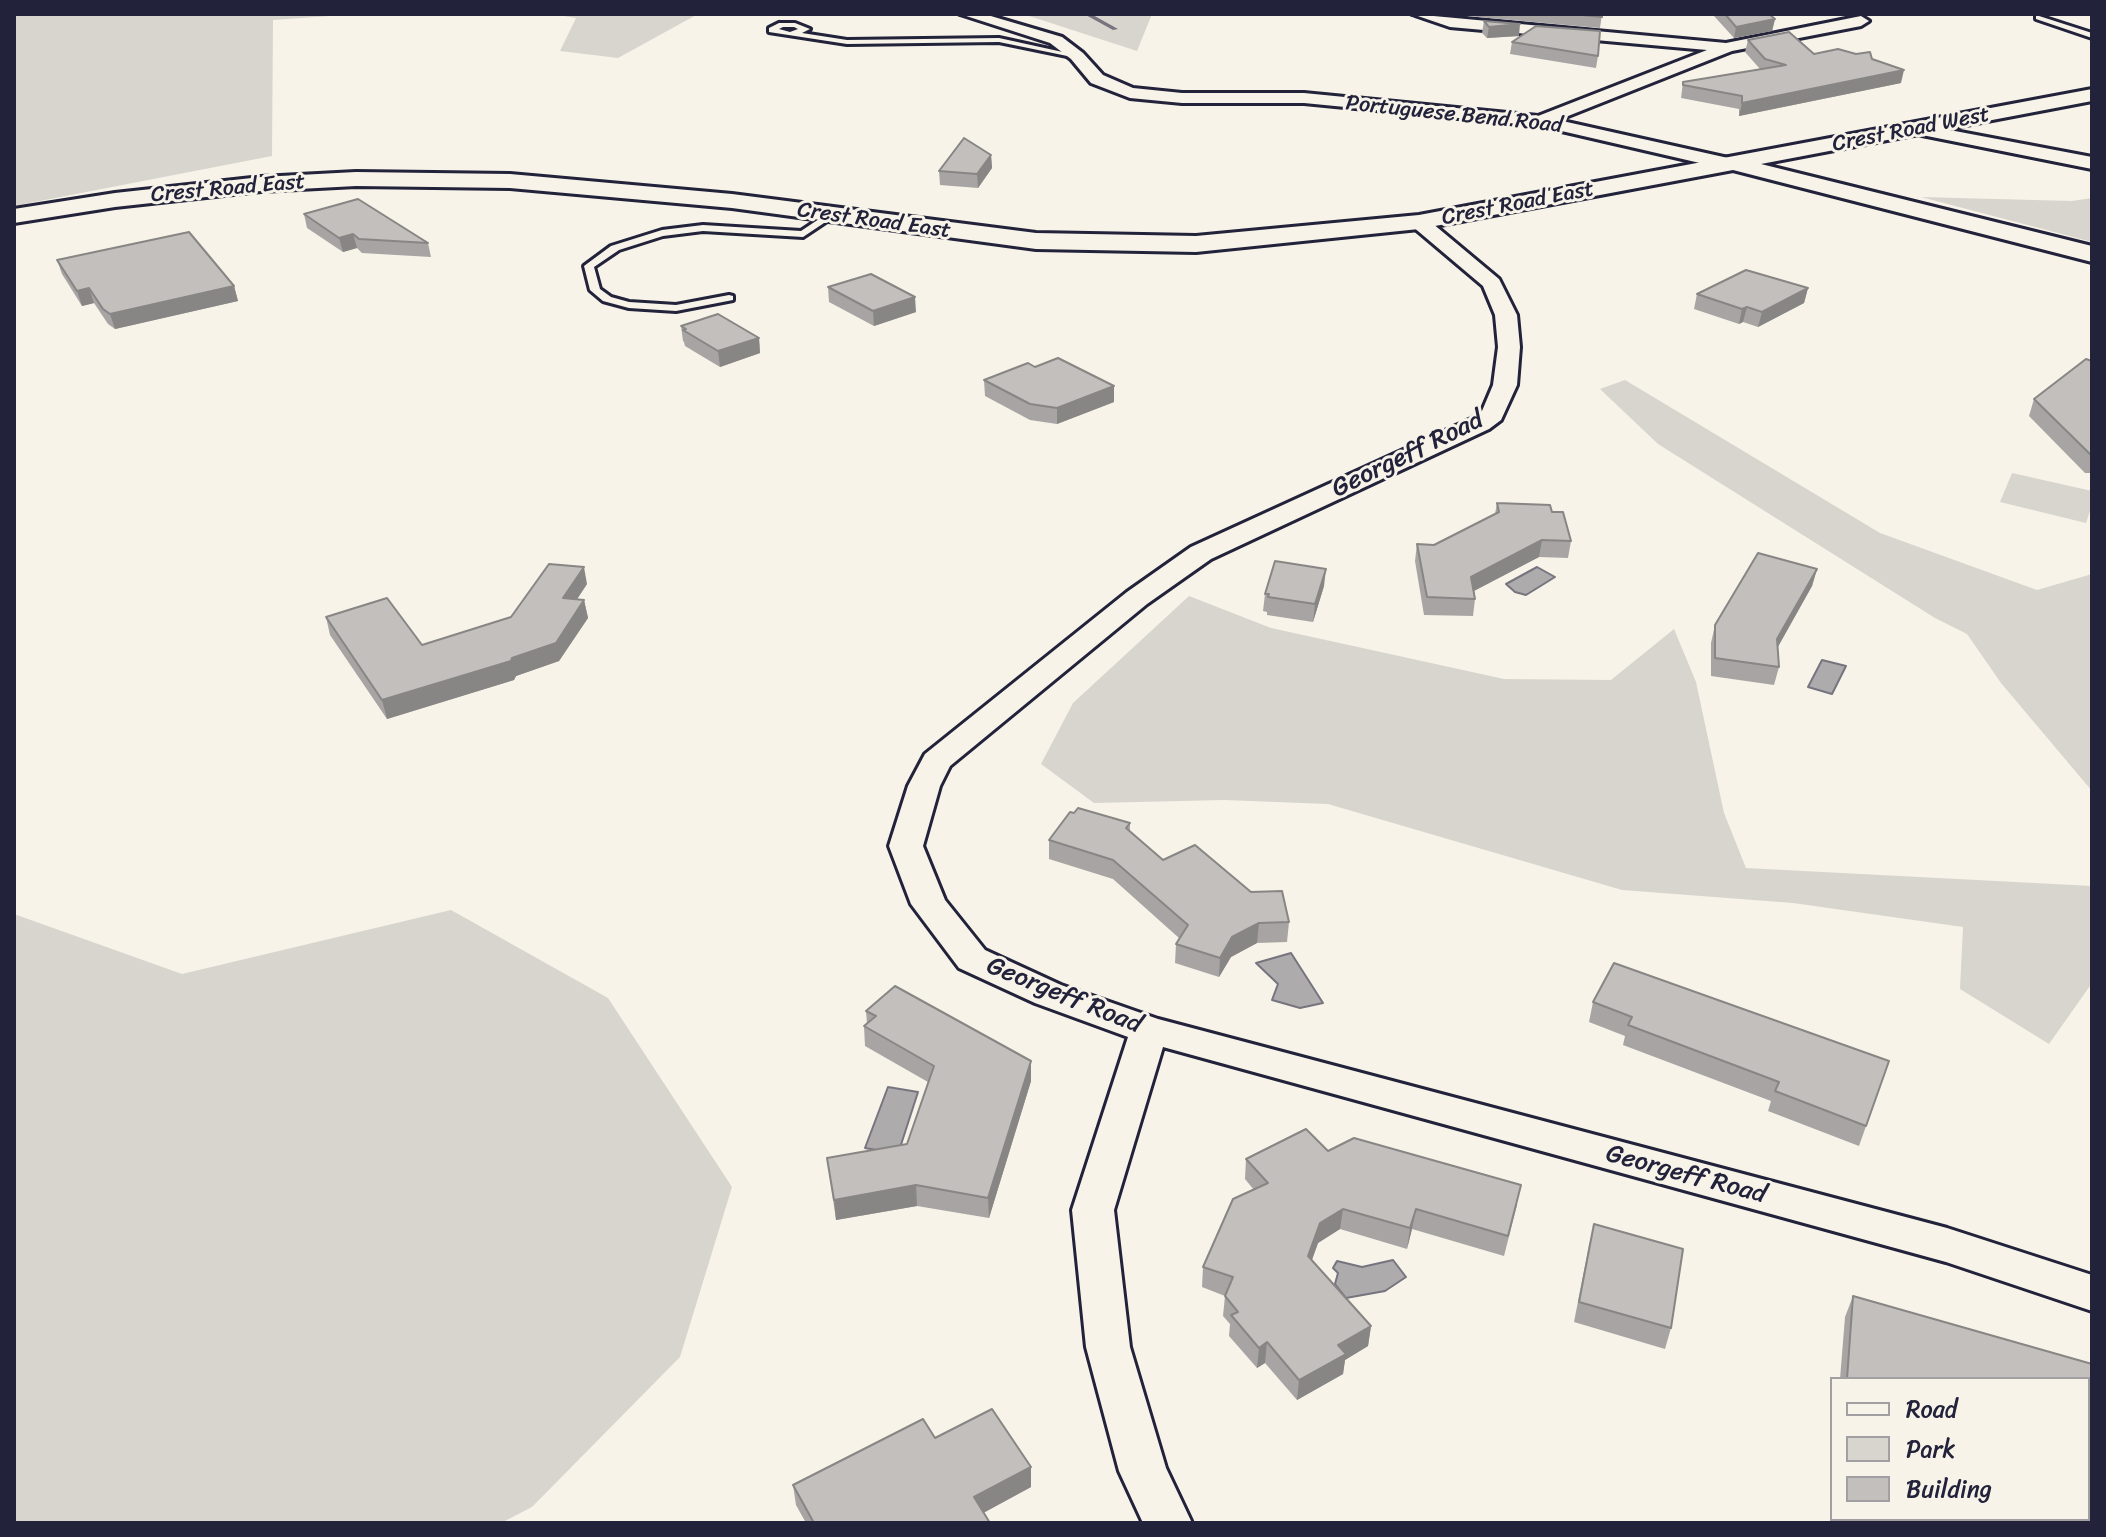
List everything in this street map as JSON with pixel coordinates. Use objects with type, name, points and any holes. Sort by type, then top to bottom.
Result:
[{"type":"street","name":"Portuguese Bend Road","points":[[968,14],[1056,40],[1077,56],[1097,79],[1130,93],[1182,98],[1304,98],[1540,121],[1730,164],[2092,254]]},
{"type":"street","points":[[1420,14],[1450,22],[1728,47]]},
{"type":"street","points":[[1540,121],[1728,47],[1861,21]]},
{"type":"street","name":"Crest Road West","points":[[1730,164],[2092,95]]},
{"type":"street","points":[[1918,129],[2092,163]]},
{"type":"street","name":"Crest Road East","points":[[14,216],[115,200],[261,184],[356,179],[552,183],[982,236],[1090,243],[1196,244],[1419,222],[1730,164]]},
{"type":"street","name":"Georgeff Road","points":[[1419,222],[1492,283],[1506,315],[1509,347],[1505,385],[1492,415],[1480,424],[1201,553],[1137,598],[936,761],[924,786],[906,846],[929,904],[972,959],[1048,994],[1149,1030],[1947,1245],[2092,1293]]},
{"type":"street","points":[[1149,1030],[1093,1210],[1108,1347],[1143,1471],[1168,1523]]},
{"type":"lane","points":[[2039,17],[2092,36]]},
{"type":"lane","points":[[796,34],[847,42],[999,40],[1077,56]]},
{"type":"lane","points":[[729,298],[676,308],[629,305],[599,294],[589,275],[589,266],[615,248],[662,233],[703,228],[803,234],[831,215]]},
{"type":"green space","points":[[359,14],[273,20],[272,156],[14,206],[14,16]]},
{"type":"green space","points":[[551,14],[698,14],[618,58],[560,51],[576,18]]},
{"type":"green space","points":[[1023,14],[1152,14],[1137,51]]},
{"type":"green space","points":[[1921,197],[2072,201],[2092,198],[2092,242]]},
{"type":"green space","points":[[1625,380],[1880,533],[2037,590],[2092,574],[2092,791],[2001,683],[1967,634],[1935,618],[1658,444],[1600,389]]},
{"type":"green space","points":[[2012,473],[2092,491],[2092,505],[2086,523],[2000,502]]},
{"type":"green space","points":[[1189,596],[1271,628],[1504,679],[1611,680],[1674,629],[1696,682],[1724,813],[1746,868],[2092,886],[2092,983],[2049,1044],[1960,989],[1963,927],[1793,903],[1622,890],[1328,804],[1224,800],[1094,803],[1041,764],[1073,703]]},
{"type":"green space","points":[[451,910],[608,998],[732,1187],[680,1357],[532,1507],[501,1523],[14,1523],[14,914],[182,974]]},
{"type":"shaded area","points":[[1537,567],[1555,577],[1526,595],[1515,592],[1506,584]]},
{"type":"shaded area","points":[[1822,660],[1846,666],[1832,694],[1808,687]]},
{"type":"shaded area","points":[[1291,953],[1323,1003],[1300,1008],[1272,1000],[1278,984],[1256,963]]},
{"type":"shaded area","points":[[888,1087],[918,1092],[898,1154],[865,1148]]},
{"type":"shaded area","points":[[1393,1260],[1406,1277],[1385,1291],[1346,1298],[1335,1284],[1338,1273],[1333,1268],[1337,1261],[1362,1267]]},
{"type":"building","points":[[1572,14],[1602,14],[1602,17]]},
{"type":"building","points":[[1725,14],[1769,14],[1775,19],[1736,27]]},
{"type":"building","points":[[1484,21],[1520,24],[1489,27]]},
{"type":"building","points":[[1536,26],[1600,31],[1598,56],[1512,42]]},
{"type":"building","points":[[1789,32],[1814,54],[1838,49],[1856,54],[1870,52],[1872,59],[1904,70],[1742,103],[1742,96],[1683,85],[1683,82],[1786,65],[1765,59],[1748,40]]},
{"type":"building","points":[[964,138],[991,155],[977,174],[939,171]]},
{"type":"building","points":[[358,199],[428,243],[359,239],[353,234],[339,238],[304,214]]},
{"type":"building","points":[[189,232],[234,286],[110,314],[89,288],[77,291],[57,260]]},
{"type":"building","points":[[1746,270],[1808,288],[1762,312],[1747,307],[1742,309],[1697,294]]},
{"type":"building","points":[[871,274],[915,297],[873,311],[828,287]]},
{"type":"building","points":[[718,314],[759,338],[718,351],[681,326]]},
{"type":"building","points":[[1058,358],[1114,386],[1057,408],[1030,404],[984,380],[1028,363],[1035,367]]},
{"type":"building","points":[[2086,359],[2092,361],[2092,456],[2034,399]]},
{"type":"building","points":[[1497,503],[1550,505],[1552,512],[1563,512],[1571,541],[1542,540],[1471,577],[1475,599],[1427,597],[1417,544],[1434,545],[1499,512]]},
{"type":"building","points":[[1758,553],[1817,569],[1777,639],[1779,667],[1715,658],[1715,625]]},
{"type":"building","points":[[1275,561],[1326,569],[1315,604],[1265,594]]},
{"type":"building","points":[[549,564],[584,567],[563,598],[584,600],[556,643],[512,658],[511,661],[382,700],[326,617],[387,598],[422,645],[511,617]]},
{"type":"building","points":[[1078,808],[1130,823],[1126,828],[1163,860],[1195,845],[1251,892],[1282,891],[1289,922],[1259,923],[1232,937],[1220,958],[1176,944],[1188,925],[1113,860],[1049,840],[1070,812],[1074,813]]},
{"type":"building","points":[[1614,963],[1889,1061],[1866,1126],[1775,1091],[1779,1082],[1628,1025],[1632,1017],[1593,1002]]},
{"type":"building","points":[[895,986],[1031,1061],[988,1198],[916,1185],[834,1200],[827,1158],[907,1144],[934,1066],[864,1026],[876,1016],[866,1011]]},
{"type":"building","points":[[1306,1129],[1328,1151],[1354,1138],[1521,1185],[1508,1236],[1416,1209],[1410,1228],[1343,1209],[1320,1223],[1308,1256],[1371,1326],[1338,1345],[1346,1354],[1299,1380],[1267,1342],[1259,1348],[1231,1315],[1238,1312],[1225,1296],[1233,1277],[1203,1267],[1233,1199],[1268,1183],[1246,1159]]},
{"type":"building","points":[[1594,1224],[1683,1249],[1671,1328],[1579,1302]]},
{"type":"building","points":[[1853,1296],[2092,1364],[2092,1470],[2090,1377],[1847,1377]]},
{"type":"building","points":[[992,1409],[1031,1467],[974,1497],[990,1523],[814,1523],[793,1485],[923,1419],[935,1438]]},
{"type":"waterway","points":[[1087,14],[1115,29]]}]
